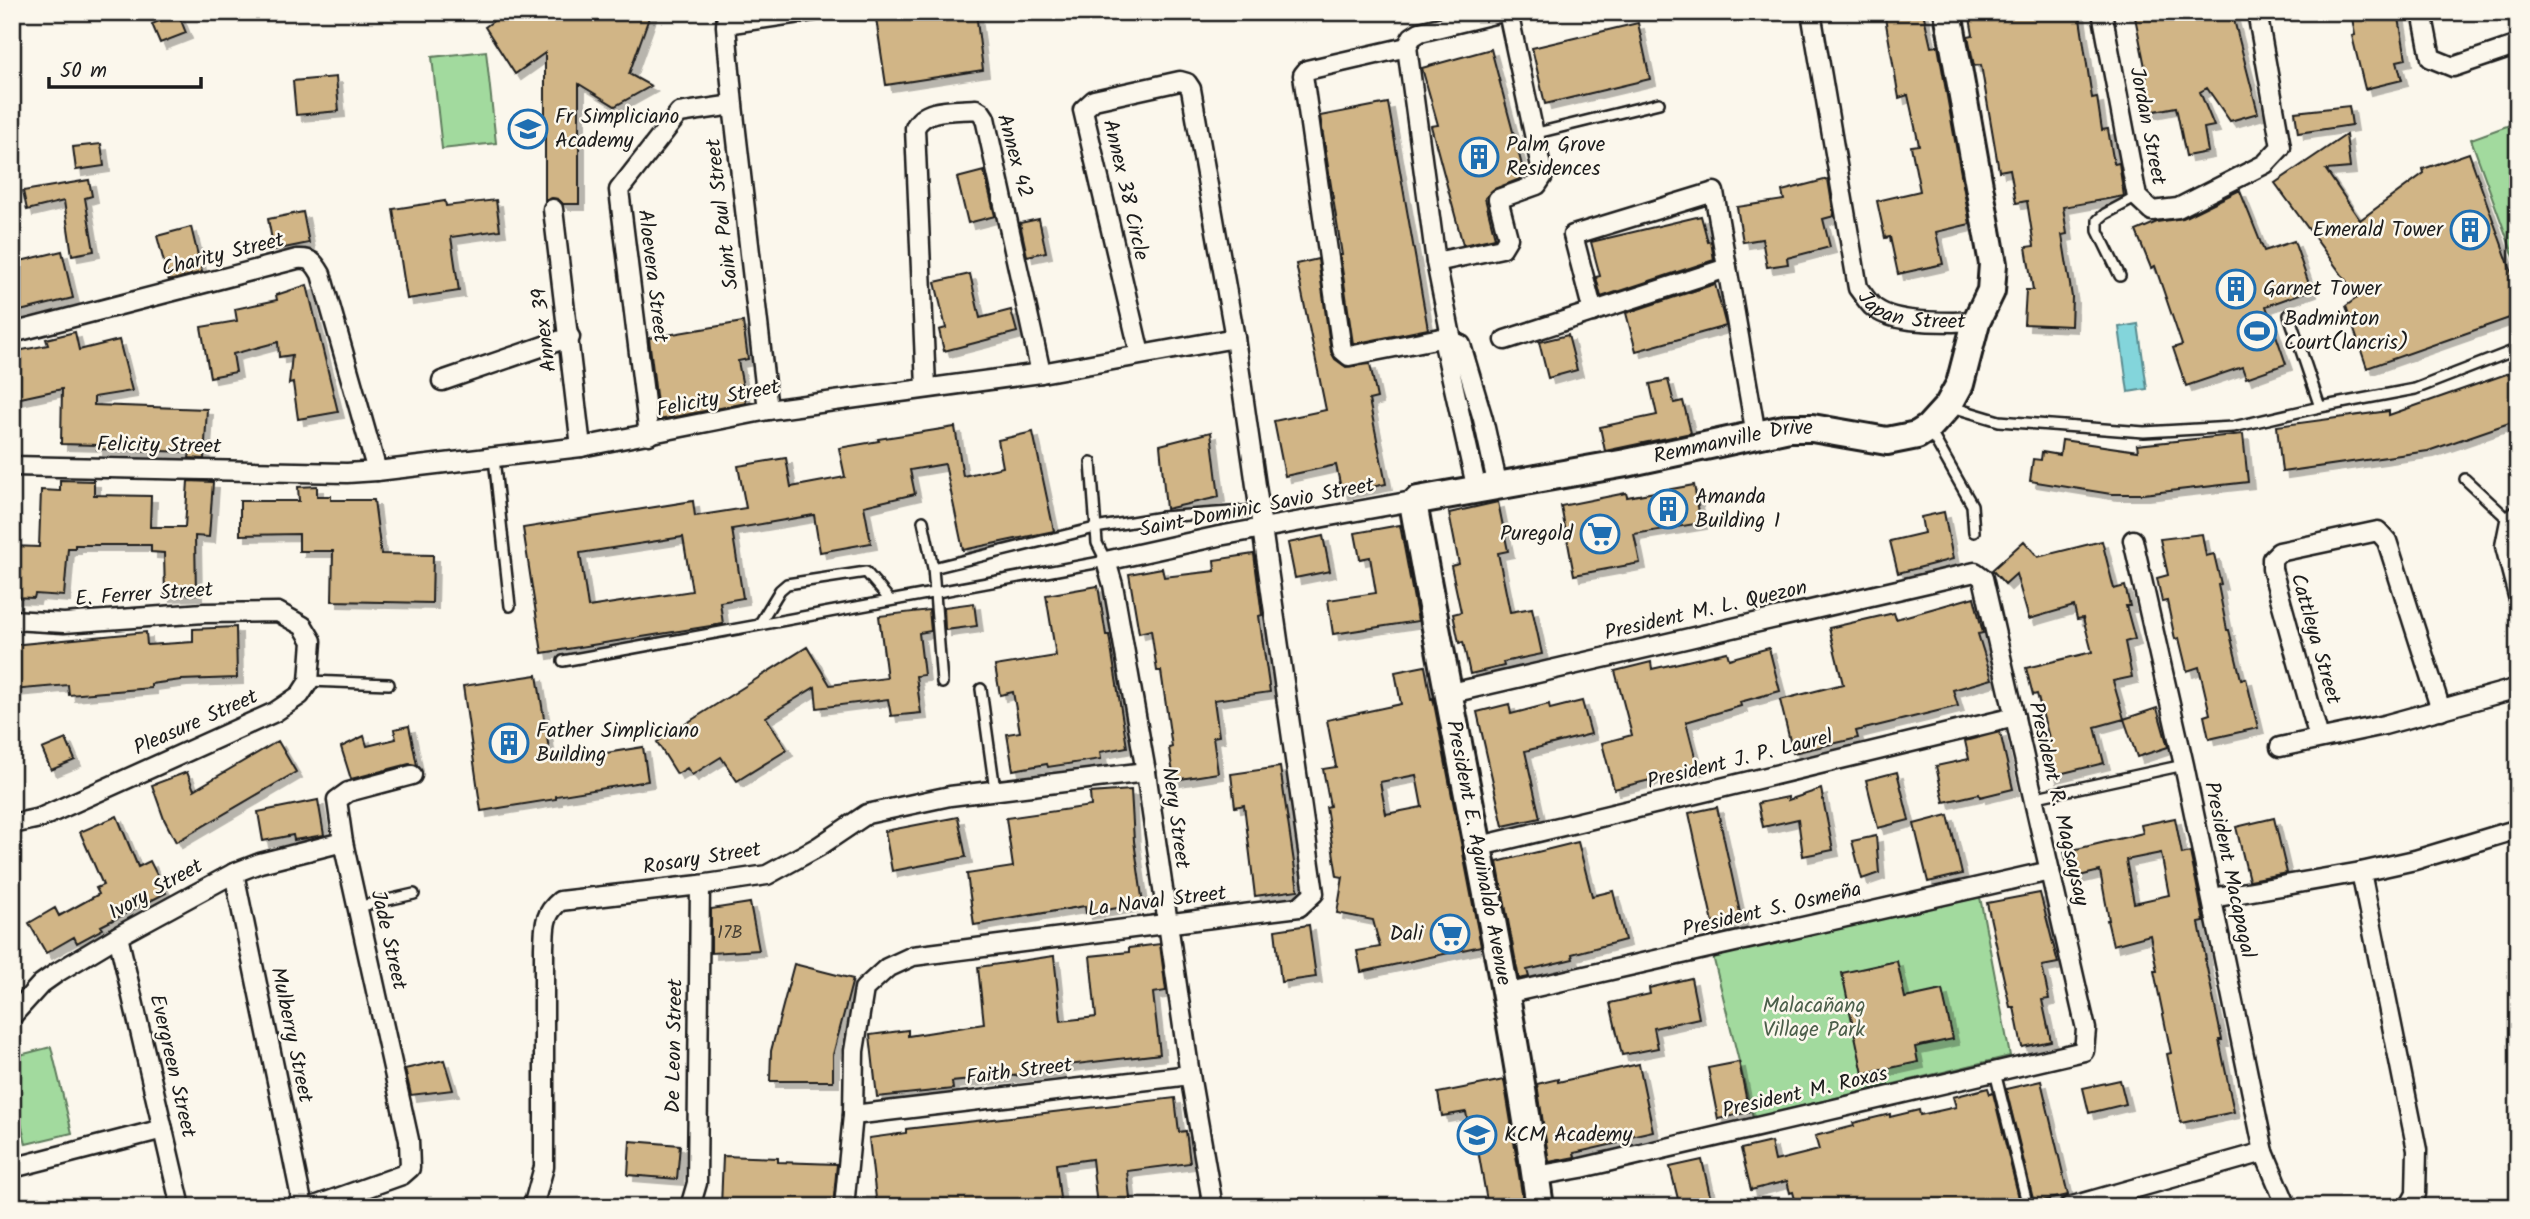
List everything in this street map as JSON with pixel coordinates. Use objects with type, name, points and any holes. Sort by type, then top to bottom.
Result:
[{"type":"main road","name":"Japan Street","points":[[1948,12],[1993,264],[1991,291],[1976,322]]},
{"type":"main road","name":"Remmanville Drive","points":[[1418,500],[1626,463],[1789,428],[1812,428],[1887,441],[1917,435],[1928,428],[1948,406],[1960,384],[1976,322]]},
{"type":"main road","name":"President E. Aguinaldo Avenue","points":[[1418,500],[1414,508],[1505,994],[1540,1207]]},
{"type":"street","points":[[727,19],[820,12]]},
{"type":"street","points":[[1488,489],[1469,447],[1445,348],[1451,338],[1436,262],[1407,47],[1412,37],[1420,32],[1502,12]]},
{"type":"street","points":[[1436,262],[1503,248],[1508,238],[1498,199],[1536,185],[1543,176],[1508,12]]},
{"type":"street","name":"Japan Street","points":[[1811,12],[1858,288],[1873,307],[1893,317],[1976,322]]},
{"type":"street","name":"Jordan Street","points":[[2102,12],[2137,197],[2152,211],[2178,208],[2265,164],[2281,147],[2257,12]]},
{"type":"street","points":[[2421,12],[2431,58],[2453,67],[2518,45]]},
{"type":"street","name":"Saint Paul Street","points":[[727,19],[733,105],[768,411]]},
{"type":"street","points":[[1407,47],[1307,70],[1303,75],[1342,350],[1349,356],[1451,338],[1461,345],[1488,443],[1488,489]]},
{"type":"street","name":"Annex 38 Circle","points":[[1140,355],[1083,110],[1094,100],[1180,81],[1191,89],[1235,338]]},
{"type":"street","name":"Aloevera Street","points":[[649,435],[620,190],[680,113],[733,105]]},
{"type":"street","name":"Annex 42","points":[[926,387],[915,128],[918,120],[926,114],[975,109],[985,118],[1041,373]]},
{"type":"street","points":[[1593,312],[1573,235],[1714,192],[1756,435]]},
{"type":"street","name":"Annex 39","points":[[553,209],[581,447]]},
{"type":"street","name":"Charity Street","points":[[12,333],[297,259],[313,261],[321,274],[377,471]]},
{"type":"street","points":[[1505,340],[1727,268]]},
{"type":"street","points":[[442,381],[570,337]]},
{"type":"street","points":[[1235,338],[1261,529]]},
{"type":"street","name":"Felicity Street","points":[[12,466],[347,473],[377,471],[581,447],[768,411],[1041,373],[1235,338]]},
{"type":"street","points":[[1459,405],[1477,399]]},
{"type":"street","points":[[1469,447],[1488,443]]},
{"type":"street","name":"Saint Dominic Savio Street","points":[[1105,561],[1418,500]]},
{"type":"street","points":[[2514,518],[2505,546],[2514,565],[2518,596]]},
{"type":"street","name":"La Naval Street","points":[[844,1207],[853,1115],[853,1051],[863,989],[887,968],[913,956],[1299,908],[1314,893],[1261,529]]},
{"type":"street","name":"Cattleya Street","points":[[2319,737],[2272,569],[2272,559],[2279,552],[2378,531],[2383,535],[2441,710]]},
{"type":"street","name":"President Macapagal","points":[[2133,540],[2184,765],[2264,1152],[2287,1207]]},
{"type":"street","name":"Nery Street","points":[[1105,561],[1113,585],[1146,772],[1190,1075],[1213,1207]]},
{"type":"street","name":"President M. L. Quezon","points":[[1447,694],[1975,572]]},
{"type":"street","name":"President R. Magsaysay","points":[[1975,572],[1983,578],[2086,1029],[2084,1051]]},
{"type":"street","name":"E. Ferrer Street","points":[[12,620],[64,623],[204,613],[278,611],[303,626],[312,641],[309,681]]},
{"type":"street","name":"Pleasure Street","points":[[12,821],[17,823],[40,818],[275,712],[300,695],[309,681]]},
{"type":"street","points":[[2280,747],[2384,725],[2518,688]]},
{"type":"street","name":"President J. P. Laurel","points":[[1476,847],[2015,718]]},
{"type":"street","name":"Rosary Street","points":[[533,1207],[544,1167],[546,919],[549,910],[560,901],[767,875],[818,848],[867,814],[950,796],[1146,772]]},
{"type":"street","name":"Jade Street","points":[[312,1207],[402,1175],[410,1168],[409,1140],[343,842],[337,800],[342,795],[412,775]]},
{"type":"street","points":[[2211,898],[2361,872],[2415,860],[2518,830]]},
{"type":"street","name":"Ivory Street","points":[[12,1016],[41,984],[118,936],[234,873],[260,863],[343,842]]},
{"type":"street","name":"President S. Osmeña","points":[[1505,994],[2049,871]]},
{"type":"street","points":[[2361,872],[2417,1150],[2416,1194],[2409,1207]]},
{"type":"street","name":"Mulberry Street","points":[[234,873],[303,1207]]},
{"type":"street","name":"De Leon Street","points":[[690,1207],[697,1182],[700,885]]},
{"type":"street","name":"Evergreen Street","points":[[118,936],[181,1207]]},
{"type":"street","name":"President M. Roxas","points":[[1536,1176],[1581,1168],[2084,1051]]},
{"type":"street","name":"Faith Street","points":[[853,1115],[1190,1075]]},
{"type":"street","points":[[12,1165],[20,1166],[163,1129]]},
{"type":"street","points":[[2069,1207],[2264,1152]]},
{"type":"lane","points":[[1533,134],[1659,103]]},
{"type":"lane","points":[[2120,276],[2098,231],[2098,220],[2137,197]]},
{"type":"lane","points":[[2289,315],[2320,407]]},
{"type":"lane","points":[[1948,406],[1999,421],[2144,432],[2234,427],[2415,389],[2518,349]]},
{"type":"lane","points":[[1928,428],[1972,505],[1974,532]]},
{"type":"lane","points":[[494,458],[510,606]]},
{"type":"lane","points":[[564,661],[1105,561],[1097,543],[1091,462]]},
{"type":"lane","points":[[2465,479],[2514,518]]},
{"type":"lane","points":[[933,568],[1095,528],[1162,517],[1258,510]]},
{"type":"lane","points":[[923,521],[933,568],[942,683]]},
{"type":"lane","points":[[761,624],[780,590],[787,584],[866,572],[889,599]]},
{"type":"lane","points":[[309,681],[388,684]]},
{"type":"lane","points":[[981,689],[995,790]]},
{"type":"lane","points":[[2032,798],[2184,765]]},
{"type":"lane","points":[[357,907],[414,894]]},
{"type":"lane","points":[[1995,1072],[2028,1207]]},
{"type":"green space","points":[[486,51],[496,143],[442,149],[432,57]]},
{"type":"green space","points":[[2518,122],[2518,268],[2471,139]]},
{"type":"green space","name":"Malacañang Village Park","points":[[1980,897],[2010,1056],[1753,1118],[1713,956]]},
{"type":"green space","points":[[51,1047],[72,1133],[26,1144],[12,1085],[12,1057]]},
{"type":"water","points":[[2138,324],[2147,389],[2128,392],[2119,327]]},
{"type":"building","points":[[506,12],[651,12],[629,74],[651,86],[615,106],[579,84],[579,204],[563,204],[552,198],[545,201],[545,53],[515,74],[485,27]]},
{"type":"building","points":[[875,12],[976,12],[983,70],[886,85]]},
{"type":"building","points":[[1884,12],[1923,12],[1931,47],[1938,46],[1970,224],[1936,232],[1943,264],[1898,274],[1890,237],[1885,238],[1877,201],[1920,191],[1911,146],[1919,145],[1908,95],[1899,98]]},
{"type":"building","points":[[1969,12],[2079,12],[2092,98],[2097,97],[2102,130],[2108,129],[2114,164],[2119,163],[2124,196],[2063,207],[2067,234],[2062,235],[2072,297],[2071,326],[2024,324],[2026,290],[2033,290],[2026,247],[2034,246],[2027,201],[2016,203],[2010,169],[1999,171],[1981,65],[1974,66],[1968,36],[1973,35]]},
{"type":"building","points":[[2134,12],[2232,12],[2258,113],[2230,121],[2207,88],[2200,92],[2214,126],[2204,128],[2208,152],[2186,156],[2176,107],[2144,113],[2137,79],[2147,77]]},
{"type":"building","points":[[2351,12],[2398,12],[2406,59],[2397,61],[2402,80],[2365,89],[2352,36],[2355,35]]},
{"type":"building","points":[[178,13],[186,33],[160,43],[152,24]]},
{"type":"building","points":[[1638,23],[1650,79],[1545,104],[1532,48]]},
{"type":"building","name":"Palm Grove Residences","points":[[1491,49],[1525,177],[1494,189],[1485,198],[1495,238],[1463,245],[1431,126],[1438,125],[1422,68]]},
{"type":"building","points":[[336,77],[339,111],[296,115],[293,81]]},
{"type":"building","points":[[1388,103],[1428,329],[1353,344],[1320,116]]},
{"type":"building","points":[[2349,106],[2352,125],[2298,133],[2295,112]]},
{"type":"building","points":[[2346,135],[2350,168],[2326,170],[2360,220],[2424,173],[2423,169],[2469,153],[2518,290],[2518,315],[2367,368],[2346,306],[2358,297],[2275,183]]},
{"type":"building","points":[[101,144],[104,166],[76,170],[73,147]]},
{"type":"building","points":[[984,171],[995,216],[968,223],[957,178]]},
{"type":"building","points":[[1828,179],[1834,216],[1823,219],[1830,247],[1787,258],[1788,264],[1767,267],[1762,239],[1743,242],[1737,207],[1784,200],[1782,191]]},
{"type":"building","points":[[89,180],[92,196],[85,198],[94,251],[72,255],[64,201],[27,210],[23,191]]},
{"type":"building","points":[[2238,191],[2264,251],[2294,241],[2311,290],[2266,306],[2286,364],[2246,378],[2242,367],[2186,386],[2173,348],[2182,345],[2155,266],[2151,268],[2136,231],[2157,222],[2183,218]]},
{"type":"building","points":[[496,200],[500,230],[451,237],[459,291],[407,299],[393,209],[445,201],[446,206]]},
{"type":"building","points":[[303,212],[309,243],[274,250],[268,219]]},
{"type":"building","points":[[1701,216],[1708,242],[1711,241],[1714,260],[1601,297],[1596,277],[1600,276],[1591,242]]},
{"type":"building","points":[[1039,219],[1046,252],[1027,256],[1020,223]]},
{"type":"building","points":[[191,227],[202,272],[169,281],[157,236]]},
{"type":"building","points":[[62,251],[73,298],[16,312],[12,298],[12,263]]},
{"type":"building","points":[[1318,259],[1331,352],[1335,359],[1346,367],[1370,364],[1377,398],[1369,400],[1386,484],[1342,493],[1336,465],[1285,476],[1274,421],[1326,410],[1296,264]]},
{"type":"building","points":[[970,274],[980,318],[1011,310],[1017,332],[944,351],[939,330],[946,328],[935,282]]},
{"type":"building","points":[[1715,284],[1726,326],[1636,351],[1626,313]]},
{"type":"building","points":[[307,285],[338,412],[298,419],[293,383],[289,384],[292,355],[279,357],[278,342],[233,354],[236,372],[210,377],[201,327],[237,321],[235,309],[277,300],[276,295]]},
{"type":"building","points":[[743,322],[748,359],[738,361],[746,403],[659,420],[649,338]]},
{"type":"building","points":[[75,332],[79,350],[119,340],[132,391],[94,397],[94,405],[207,409],[204,459],[189,458],[190,452],[97,449],[97,445],[61,444],[62,389],[16,399],[12,382],[12,352],[48,345],[46,339]]},
{"type":"building","points":[[1568,335],[1577,370],[1548,378],[1539,342]]},
{"type":"building","points":[[2518,370],[2518,420],[2428,451],[2282,472],[2277,426],[2389,411],[2389,415]]},
{"type":"building","points":[[1668,380],[1674,403],[1683,401],[1691,433],[1605,451],[1600,427],[1657,415],[1650,384]]},
{"type":"building","points":[[955,427],[963,476],[1003,467],[998,440],[1033,432],[1054,531],[963,550],[945,464],[910,470],[915,494],[864,506],[871,543],[820,552],[814,515],[732,529],[743,598],[720,602],[723,624],[542,653],[523,528],[693,501],[695,516],[746,508],[738,466],[786,458],[791,487],[845,477],[839,448],[879,441],[878,439]],"holes":[[[683,537],[692,591],[588,607],[580,553]]]},
{"type":"building","points":[[1211,432],[1219,497],[1166,509],[1160,445]]},
{"type":"building","points":[[2243,434],[2248,482],[2143,494],[2111,494],[2030,481],[2033,459],[2041,460],[2042,452],[2060,455],[2062,440],[2138,451],[2137,445]]},
{"type":"building","points":[[60,480],[94,481],[94,495],[151,496],[150,527],[185,527],[188,481],[213,482],[209,537],[195,536],[196,594],[165,595],[164,553],[151,552],[151,545],[75,545],[75,548],[68,548],[64,596],[35,594],[34,598],[12,597],[12,546],[39,547],[41,490],[60,491]]},
{"type":"building","name":"Puregold","points":[[1694,485],[1701,523],[1634,534],[1640,563],[1574,575],[1561,506],[1626,493],[1627,497]]},
{"type":"building","points":[[317,486],[317,496],[331,496],[331,500],[374,500],[381,554],[433,555],[432,603],[332,601],[333,551],[299,551],[299,534],[240,535],[240,501],[299,501],[298,487]]},
{"type":"building","points":[[1498,502],[1508,551],[1498,553],[1510,612],[1532,608],[1542,654],[1503,662],[1504,666],[1470,674],[1463,642],[1459,643],[1453,614],[1461,612],[1451,566],[1459,564],[1449,513]]},
{"type":"building","points":[[1944,512],[1953,559],[1898,573],[1890,541],[1924,533],[1921,517]]},
{"type":"building","points":[[1400,525],[1418,621],[1333,634],[1328,600],[1376,593],[1370,557],[1360,559],[1355,533]]},
{"type":"building","points":[[2202,534],[2206,556],[2214,554],[2227,630],[2241,679],[2246,678],[2258,728],[2209,739],[2204,716],[2210,714],[2199,667],[2187,671],[2179,638],[2175,639],[2167,601],[2162,602],[2157,578],[2168,575],[2160,539]]},
{"type":"building","points":[[1323,536],[1330,571],[1295,578],[1288,543]]},
{"type":"building","points":[[2024,541],[2038,557],[2102,541],[2114,589],[2125,586],[2130,606],[2126,606],[2135,639],[2125,642],[2132,677],[2113,681],[2124,719],[2095,727],[2104,763],[2051,776],[2043,743],[2050,741],[2037,694],[2033,695],[2026,668],[2092,652],[2083,618],[2077,619],[2074,606],[2029,619],[2016,574],[2005,584],[1992,570]]},
{"type":"building","points":[[1254,554],[1262,615],[1259,616],[1270,692],[1214,700],[1219,736],[1213,737],[1218,773],[1174,780],[1161,671],[1157,671],[1151,630],[1139,633],[1129,574],[1162,568],[1164,577],[1215,571],[1214,560]]},
{"type":"building","points":[[1098,586],[1106,635],[1109,635],[1127,747],[1100,752],[1101,759],[1013,770],[1007,734],[1020,732],[1013,692],[1000,695],[995,666],[1056,656],[1046,595]]},
{"type":"building","points":[[1974,597],[1983,633],[1978,634],[1992,679],[1953,690],[1958,706],[1856,731],[1858,738],[1793,753],[1780,700],[1843,684],[1829,628],[1894,613],[1896,619]]},
{"type":"building","points":[[974,603],[977,626],[945,630],[944,607]]},
{"type":"building","points":[[929,610],[931,631],[919,633],[924,675],[916,676],[921,713],[891,716],[888,699],[817,708],[815,687],[766,717],[787,750],[737,781],[721,757],[692,775],[687,768],[677,774],[657,742],[807,647],[830,685],[887,678],[879,616]]},
{"type":"building","points":[[236,627],[237,678],[181,680],[151,684],[151,688],[69,695],[68,685],[12,690],[12,645],[146,632],[147,645],[193,642],[193,629]]},
{"type":"building","points":[[1769,648],[1780,691],[1686,722],[1698,768],[1614,789],[1602,743],[1632,735],[1615,671],[1651,662],[1652,669],[1727,652],[1729,659]]},
{"type":"building","points":[[1425,666],[1481,946],[1361,972],[1357,951],[1380,947],[1373,920],[1337,913],[1343,877],[1337,876],[1326,807],[1330,806],[1323,769],[1336,767],[1327,720],[1401,704],[1395,672]],"holes":[[[1416,775],[1422,807],[1386,814],[1380,782]]]},
{"type":"building","name":"Father Simpliciano Building","points":[[537,675],[551,762],[643,747],[648,781],[481,811],[463,686]]},
{"type":"building","points":[[1582,701],[1591,734],[1525,751],[1540,818],[1503,826],[1477,712],[1509,704],[1511,714],[1549,704],[1550,709]]},
{"type":"building","points":[[2157,708],[2168,747],[2137,757],[2124,719]]},
{"type":"building","points":[[409,726],[417,765],[409,764],[351,779],[341,747],[364,736],[367,746],[396,739],[394,729]]},
{"type":"building","points":[[2000,732],[2013,789],[1944,802],[1936,766],[1969,759],[1965,741]]},
{"type":"building","points":[[66,739],[75,760],[51,770],[42,749]]},
{"type":"building","points":[[278,741],[296,772],[176,842],[164,819],[152,785],[187,772],[194,790]]},
{"type":"building","points":[[1280,767],[1298,890],[1255,896],[1244,805],[1235,807],[1231,774]]},
{"type":"building","points":[[1897,772],[1909,820],[1878,828],[1866,780]]},
{"type":"building","points":[[1821,789],[1833,850],[1803,856],[1798,819],[1763,827],[1758,803],[1788,797],[1788,800]]},
{"type":"building","points":[[1131,790],[1134,841],[1143,904],[1086,913],[1085,906],[974,925],[967,874],[1013,867],[1006,818],[1091,806],[1090,793]]},
{"type":"building","points":[[318,800],[324,835],[294,840],[293,835],[263,841],[258,812]]},
{"type":"building","points":[[1717,807],[1742,922],[1714,928],[1689,813]]},
{"type":"building","points":[[1948,815],[1962,874],[1928,882],[1914,824]]},
{"type":"building","points":[[117,816],[138,867],[150,861],[166,893],[101,926],[103,929],[77,943],[74,937],[46,953],[29,923],[55,908],[59,916],[99,894],[96,888],[103,885],[80,832]]},
{"type":"building","points":[[958,817],[966,857],[892,871],[885,831]]},
{"type":"building","points":[[2175,818],[2182,854],[2190,852],[2204,922],[2199,923],[2205,959],[2234,1112],[2181,1123],[2167,1054],[2171,1053],[2154,971],[2157,971],[2150,935],[2113,945],[2100,871],[2071,878],[2064,852],[2143,833],[2141,825]],"holes":[[[2161,853],[2169,895],[2134,903],[2126,860]]]},
{"type":"building","points":[[2274,818],[2287,873],[2249,880],[2236,827]]},
{"type":"building","points":[[1876,836],[1879,873],[1862,879],[1852,841]]},
{"type":"building","points":[[1578,842],[1592,896],[1613,891],[1625,940],[1572,954],[1573,959],[1527,970],[1529,977],[1519,979],[1497,862]]},
{"type":"building","points":[[2040,893],[2058,963],[2042,966],[2049,999],[2042,1000],[2051,1041],[2022,1047],[2014,1007],[2010,1007],[1987,903]]},
{"type":"building","points":[[750,903],[759,950],[711,953],[711,909]]},
{"type":"building","points":[[1309,925],[1316,977],[1281,982],[1275,930]]},
{"type":"building","points":[[1160,944],[1166,991],[1153,993],[1160,1054],[1059,1066],[1060,1071],[952,1082],[953,1089],[877,1097],[870,1035],[908,1030],[908,1036],[984,1024],[978,967],[1054,956],[1061,1021],[1096,1017],[1090,956],[1129,952],[1129,948]]},
{"type":"building","points":[[1897,961],[1905,998],[1942,990],[1953,1039],[1915,1047],[1918,1062],[1863,1074],[1842,973]]},
{"type":"building","points":[[794,964],[853,979],[833,1055],[833,1081],[770,1081],[771,1051]]},
{"type":"building","points":[[1691,978],[1699,1018],[1654,1028],[1658,1048],[1622,1055],[1610,1003],[1650,994],[1649,988]]},
{"type":"building","points":[[444,1060],[453,1090],[411,1095],[405,1069]]},
{"type":"building","points":[[1739,1062],[1749,1112],[1718,1119],[1708,1068]]},
{"type":"building","points":[[1639,1064],[1653,1131],[1626,1137],[1627,1141],[1574,1153],[1575,1157],[1549,1162],[1537,1084]]},
{"type":"building","points":[[1504,1080],[1524,1207],[1488,1207],[1478,1150],[1473,1151],[1466,1112],[1442,1116],[1438,1093]]},
{"type":"building","points":[[2120,1080],[2126,1104],[2089,1113],[2083,1088]]},
{"type":"building","points":[[2041,1081],[2068,1195],[2034,1203],[2006,1089]]},
{"type":"building","points":[[1988,1088],[1990,1094],[1993,1093],[2021,1206],[1797,1207],[1787,1181],[1751,1190],[1741,1149],[1771,1142],[1775,1161],[1819,1150],[1815,1136],[1890,1114],[1890,1117],[1919,1110],[1920,1115],[1956,1107],[1953,1097]]},
{"type":"building","points":[[1175,1098],[1179,1132],[1186,1131],[1190,1163],[1127,1171],[1131,1207],[1097,1207],[1092,1159],[1056,1164],[1061,1207],[877,1207],[869,1138],[906,1133],[906,1129]]},
{"type":"building","points":[[630,1141],[680,1145],[677,1179],[628,1175]]},
{"type":"building","points":[[723,1156],[778,1158],[778,1162],[837,1164],[833,1207],[721,1207]]},
{"type":"building","points":[[1702,1160],[1711,1200],[1680,1207],[1670,1167]]},
{"type":"place","name":"Fr Simpliciano Academy","points":[[528,129]]},
{"type":"place","name":"Palm Grove Residences","points":[[1479,157]]},
{"type":"place","name":"Emerald Tower","points":[[2470,230]]},
{"type":"place","name":"Garnet Tower","points":[[2236,289]]},
{"type":"place","name":"Badminton Court(lancris)","points":[[2257,331]]},
{"type":"place","name":"Amanda Building 1","points":[[1668,509]]},
{"type":"place","name":"Puregold","points":[[1600,534]]},
{"type":"place","name":"Father Simpliciano Building","points":[[509,743]]},
{"type":"place","name":"Dali","points":[[1450,934]]},
{"type":"place","name":"KCM Academy","points":[[1477,1135]]}]
